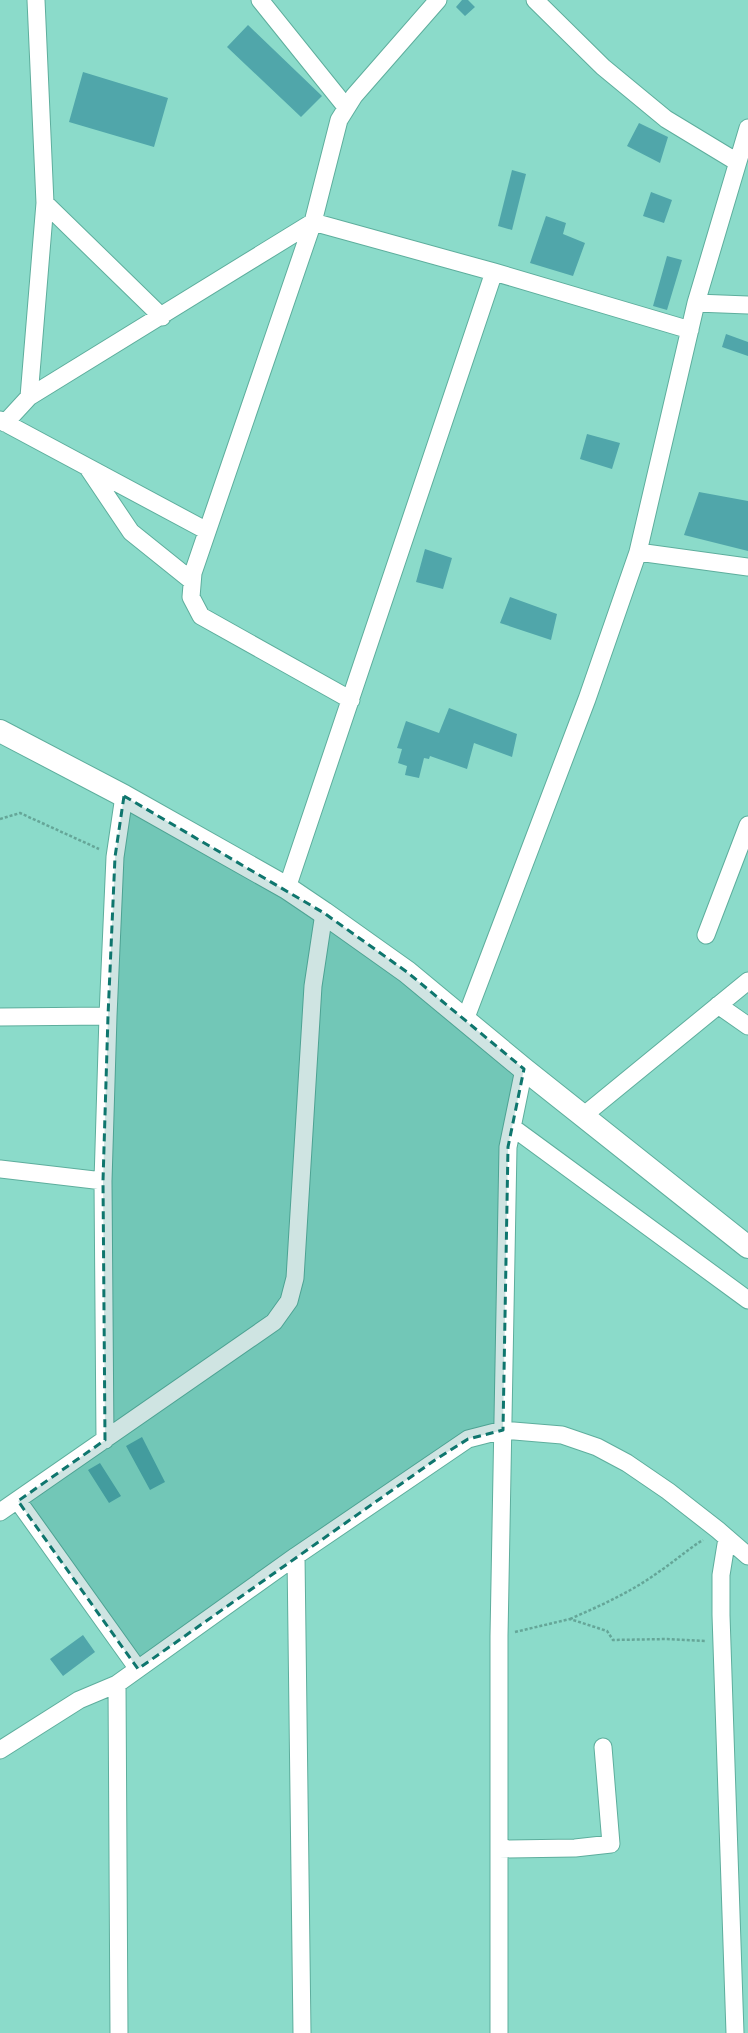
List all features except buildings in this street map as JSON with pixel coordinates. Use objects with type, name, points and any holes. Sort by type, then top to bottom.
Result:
[{"type":"street","points":[[29,398],[45,203],[36,0]]},
{"type":"street","points":[[260,0],[346,107]]},
{"type":"street","points":[[351,700],[201,616],[191,597],[192,573],[313,222],[339,120],[354,96],[438,0]]},
{"type":"street","points":[[535,0],[603,67],[666,119],[737,162]]},
{"type":"street","points":[[465,1020],[587,699],[638,552],[696,303],[748,128]]},
{"type":"street","points":[[45,203],[162,317]]},
{"type":"street","points":[[207,531],[3,422],[29,398],[162,317],[313,222],[494,272],[690,330]]},
{"type":"street","points":[[287,888],[494,272]]},
{"type":"street","points":[[696,303],[748,305]]},
{"type":"street","points":[[87,466],[131,532],[192,581]]},
{"type":"street","points":[[638,552],[748,567]]},
{"type":"street","points":[[0,731],[124,796],[287,888],[324,913],[407,972],[524,1069],[748,1247]]},
{"type":"street","points":[[105,1440],[103,1181],[115,857],[124,796]]},
{"type":"street","points":[[706,935],[748,825]]},
{"type":"street","points":[[0,1512],[18,1501],[274,1322],[289,1301],[295,1278],[313,986],[324,913]]},
{"type":"street","points":[[583,1116],[748,981]]},
{"type":"street","points":[[718,1005],[748,1026]]},
{"type":"street","points":[[0,1017],[108,1016]]},
{"type":"street","points":[[499,2033],[499,1636],[508,1147],[524,1069]]},
{"type":"street","points":[[512,1127],[748,1300]]},
{"type":"street","points":[[0,1169],[103,1181]]},
{"type":"street","points":[[0,1750],[79,1700],[117,1684],[296,1556],[468,1439],[503,1430],[562,1434],[597,1447],[627,1463],[668,1491],[723,1534],[748,1556]]},
{"type":"street","points":[[18,1501],[138,1669]]},
{"type":"street","points":[[723,1534],[721,1575],[722,1642],[735,2033]]},
{"type":"street","points":[[296,1556],[302,2033]]},
{"type":"street","points":[[117,1684],[119,2033]]},
{"type":"street","points":[[499,1849],[575,1848],[611,1844],[603,1747]]},
{"type":"path","points":[[0,819],[20,813],[115,857]]},
{"type":"path","points":[[499,1636],[570,1619],[609,1602],[661,1571],[679,1555],[723,1534]]},
{"type":"path","points":[[570,1619],[607,1631],[613,1640],[667,1638],[722,1642]]},
{"type":"highlighted area","points":[[124,796],[324,913],[407,972],[524,1069],[508,1147],[503,1430],[468,1439],[435,1460],[138,1669],[18,1501],[105,1440],[103,1181],[115,857]]}]
